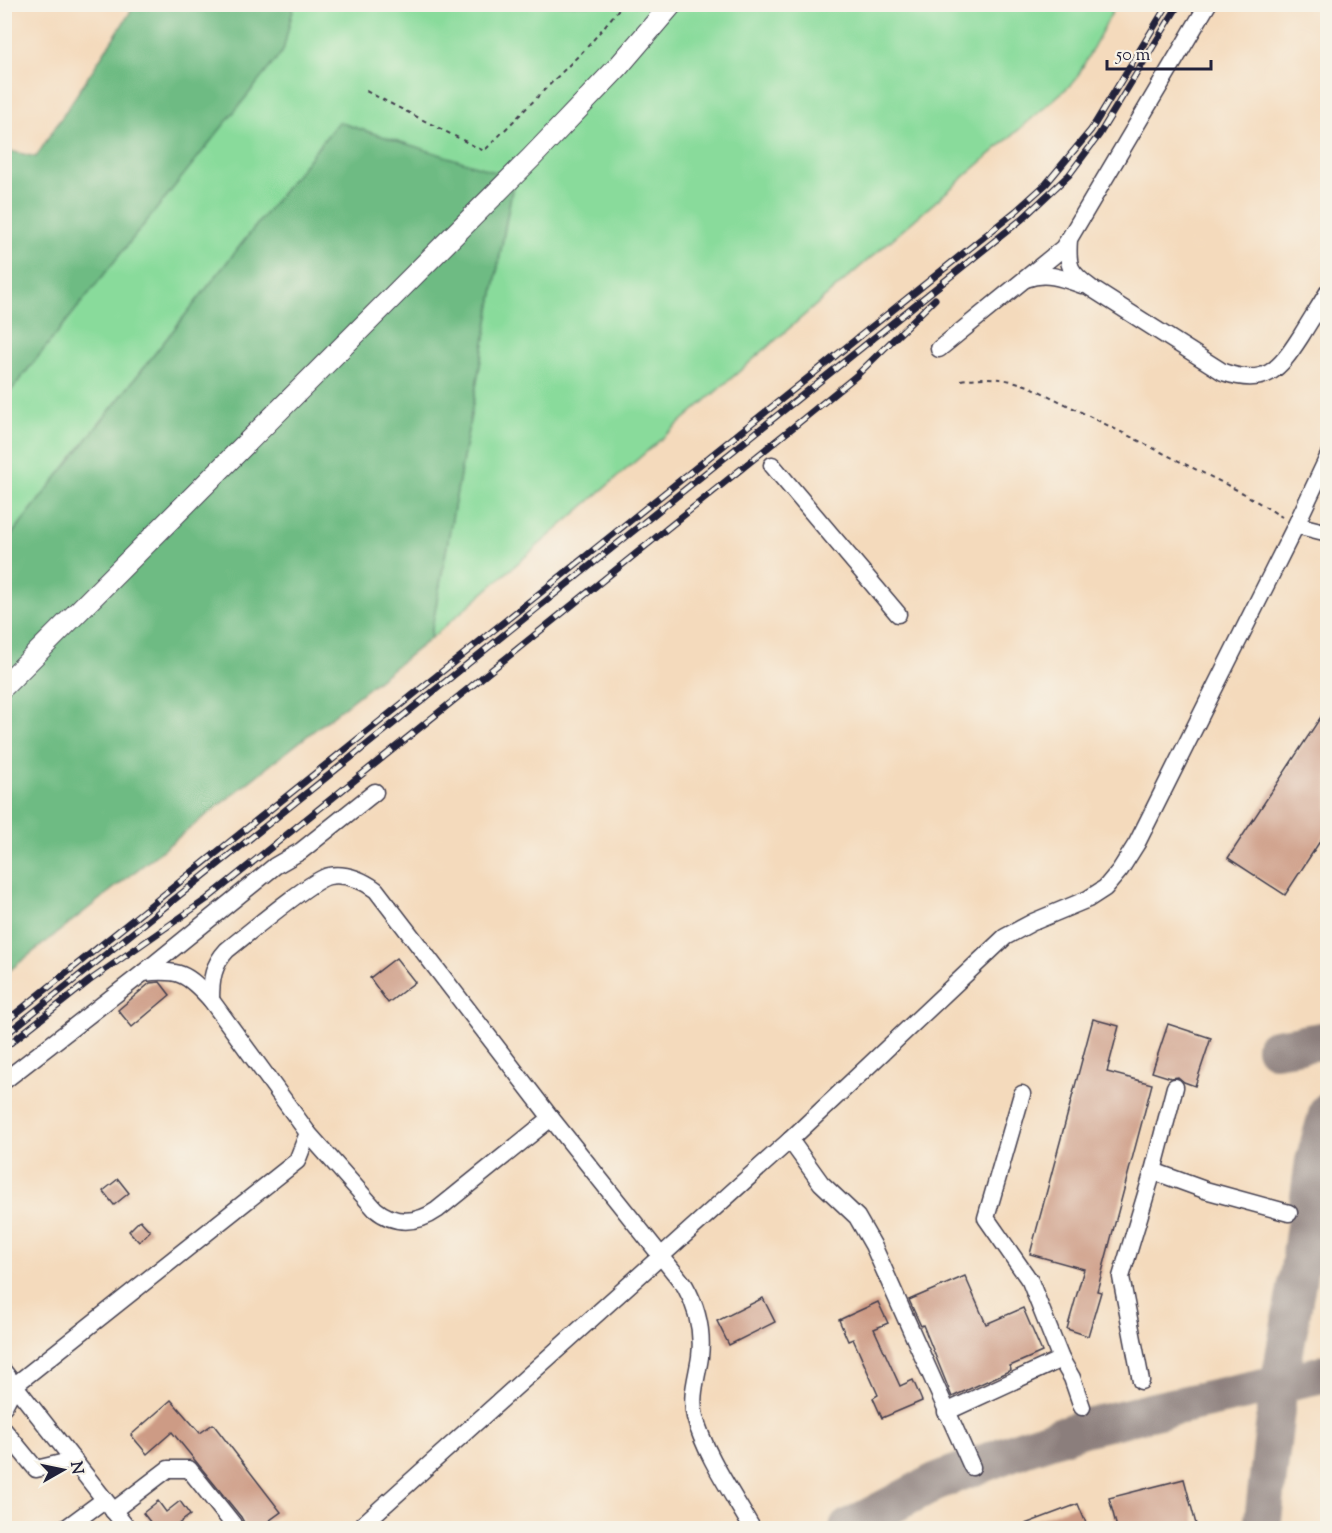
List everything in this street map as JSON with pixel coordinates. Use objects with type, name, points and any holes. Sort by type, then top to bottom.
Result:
[{"type":"main road","points":[[4,686],[531,158],[618,67],[672,4]]},
{"type":"lane","points":[[939,349],[1063,248],[1208,4]]},
{"type":"lane","points":[[1069,239],[1068,260],[1075,276],[1223,372],[1244,378],[1267,375],[1282,365],[1328,292]]},
{"type":"lane","points":[[1022,281],[1035,275],[1051,275],[1063,277],[1091,288]]},
{"type":"lane","points":[[359,1528],[789,1140],[1005,936],[1088,899],[1105,888],[1120,870],[1143,832],[1328,457]]},
{"type":"lane","points":[[772,465],[898,614]]},
{"type":"lane","points":[[1296,525],[1328,533]]},
{"type":"lane","points":[[4,1081],[275,866],[302,851],[375,792]]},
{"type":"lane","points":[[211,1000],[211,977],[219,959],[227,950],[320,878],[349,876],[376,890],[688,1292],[696,1308],[701,1337],[700,1359],[693,1396],[695,1416],[701,1434],[752,1528]]},
{"type":"lane","points":[[143,973],[167,970],[186,976],[211,1000],[308,1133],[375,1209],[388,1218],[408,1221],[427,1216],[437,1210],[551,1118]]},
{"type":"lane","points":[[1141,1381],[1121,1277],[1153,1171],[1175,1087]]},
{"type":"lane","points":[[1022,1094],[986,1218],[1030,1281],[1061,1359],[1072,1378],[1082,1407]]},
{"type":"lane","points":[[4,1406],[10,1378],[297,1161],[308,1133]]},
{"type":"lane","points":[[789,1140],[821,1183],[857,1217],[873,1245],[972,1467]]},
{"type":"lane","points":[[1153,1171],[1205,1190],[1289,1213]]},
{"type":"lane","points":[[946,1412],[1061,1359]]},
{"type":"lane","points":[[10,1378],[127,1528]]},
{"type":"lane","points":[[4,1430],[36,1469],[74,1460]]},
{"type":"lane","points":[[66,1528],[168,1469],[189,1469],[233,1524],[233,1528]]},
{"type":"path","points":[[366,91],[484,151],[589,45],[623,4]]},
{"type":"path","points":[[962,380],[984,377],[1009,379],[1031,387],[1243,493],[1296,525]]},
{"type":"green space","points":[[135,5],[294,5],[283,51],[5,398],[5,150],[36,157]]},
{"type":"green space","points":[[294,5],[1116,5],[1075,81],[430,639],[514,179],[338,122],[5,543],[5,398],[282,51]]},
{"type":"green space","points":[[338,122],[514,178],[430,639],[5,974],[5,543]]},
{"type":"building","points":[[1328,706],[1328,829],[1285,895],[1228,858]]},
{"type":"building","points":[[396,958],[415,982],[388,1003],[370,978]]},
{"type":"building","points":[[160,982],[170,995],[132,1027],[118,1010],[150,983]]},
{"type":"building","points":[[1093,1019],[1119,1026],[1107,1072],[1152,1084],[1097,1291],[1101,1292],[1088,1336],[1067,1329],[1084,1269],[1030,1254]]},
{"type":"building","points":[[1168,1024],[1211,1038],[1195,1086],[1178,1077],[1171,1078],[1152,1072]]},
{"type":"building","points":[[118,1179],[129,1193],[114,1205],[103,1191]]},
{"type":"building","points":[[140,1220],[150,1231],[139,1242],[129,1231]]},
{"type":"building","points":[[965,1276],[986,1324],[1023,1308],[1042,1352],[1010,1366],[1011,1370],[952,1397],[923,1325],[921,1326],[909,1300]]},
{"type":"building","points":[[763,1298],[775,1322],[729,1345],[717,1321]]},
{"type":"building","points":[[878,1302],[888,1323],[874,1329],[900,1386],[913,1380],[922,1401],[882,1418],[873,1398],[878,1395],[853,1339],[848,1341],[839,1320]]},
{"type":"building","points":[[171,1400],[200,1433],[213,1424],[281,1512],[259,1528],[247,1528],[241,1517],[172,1432],[147,1454],[131,1435]]},
{"type":"building","points":[[1184,1479],[1197,1528],[1117,1528],[1109,1498]]},
{"type":"building","points":[[158,1501],[166,1512],[180,1501],[190,1515],[173,1528],[155,1528],[143,1513]]},
{"type":"building","points":[[1078,1504],[1088,1528],[1017,1528],[1017,1527]]},
{"type":"taxiway","points":[[1275,1048],[1328,1040]]},
{"type":"taxiway","points":[[1262,1528],[1279,1385],[1297,1283],[1314,1161],[1328,1111]]},
{"type":"taxiway","points":[[848,1528],[935,1482],[1023,1448],[1087,1427],[1328,1373]]},
{"type":"railway","points":[[4,1023],[1016,211],[1046,184],[1091,130],[1168,4]]},
{"type":"railway","points":[[4,1036],[1022,219],[1069,175],[1099,135],[1179,4]]},
{"type":"railway","points":[[4,1048],[89,981],[207,899],[856,376],[935,299]]}]
